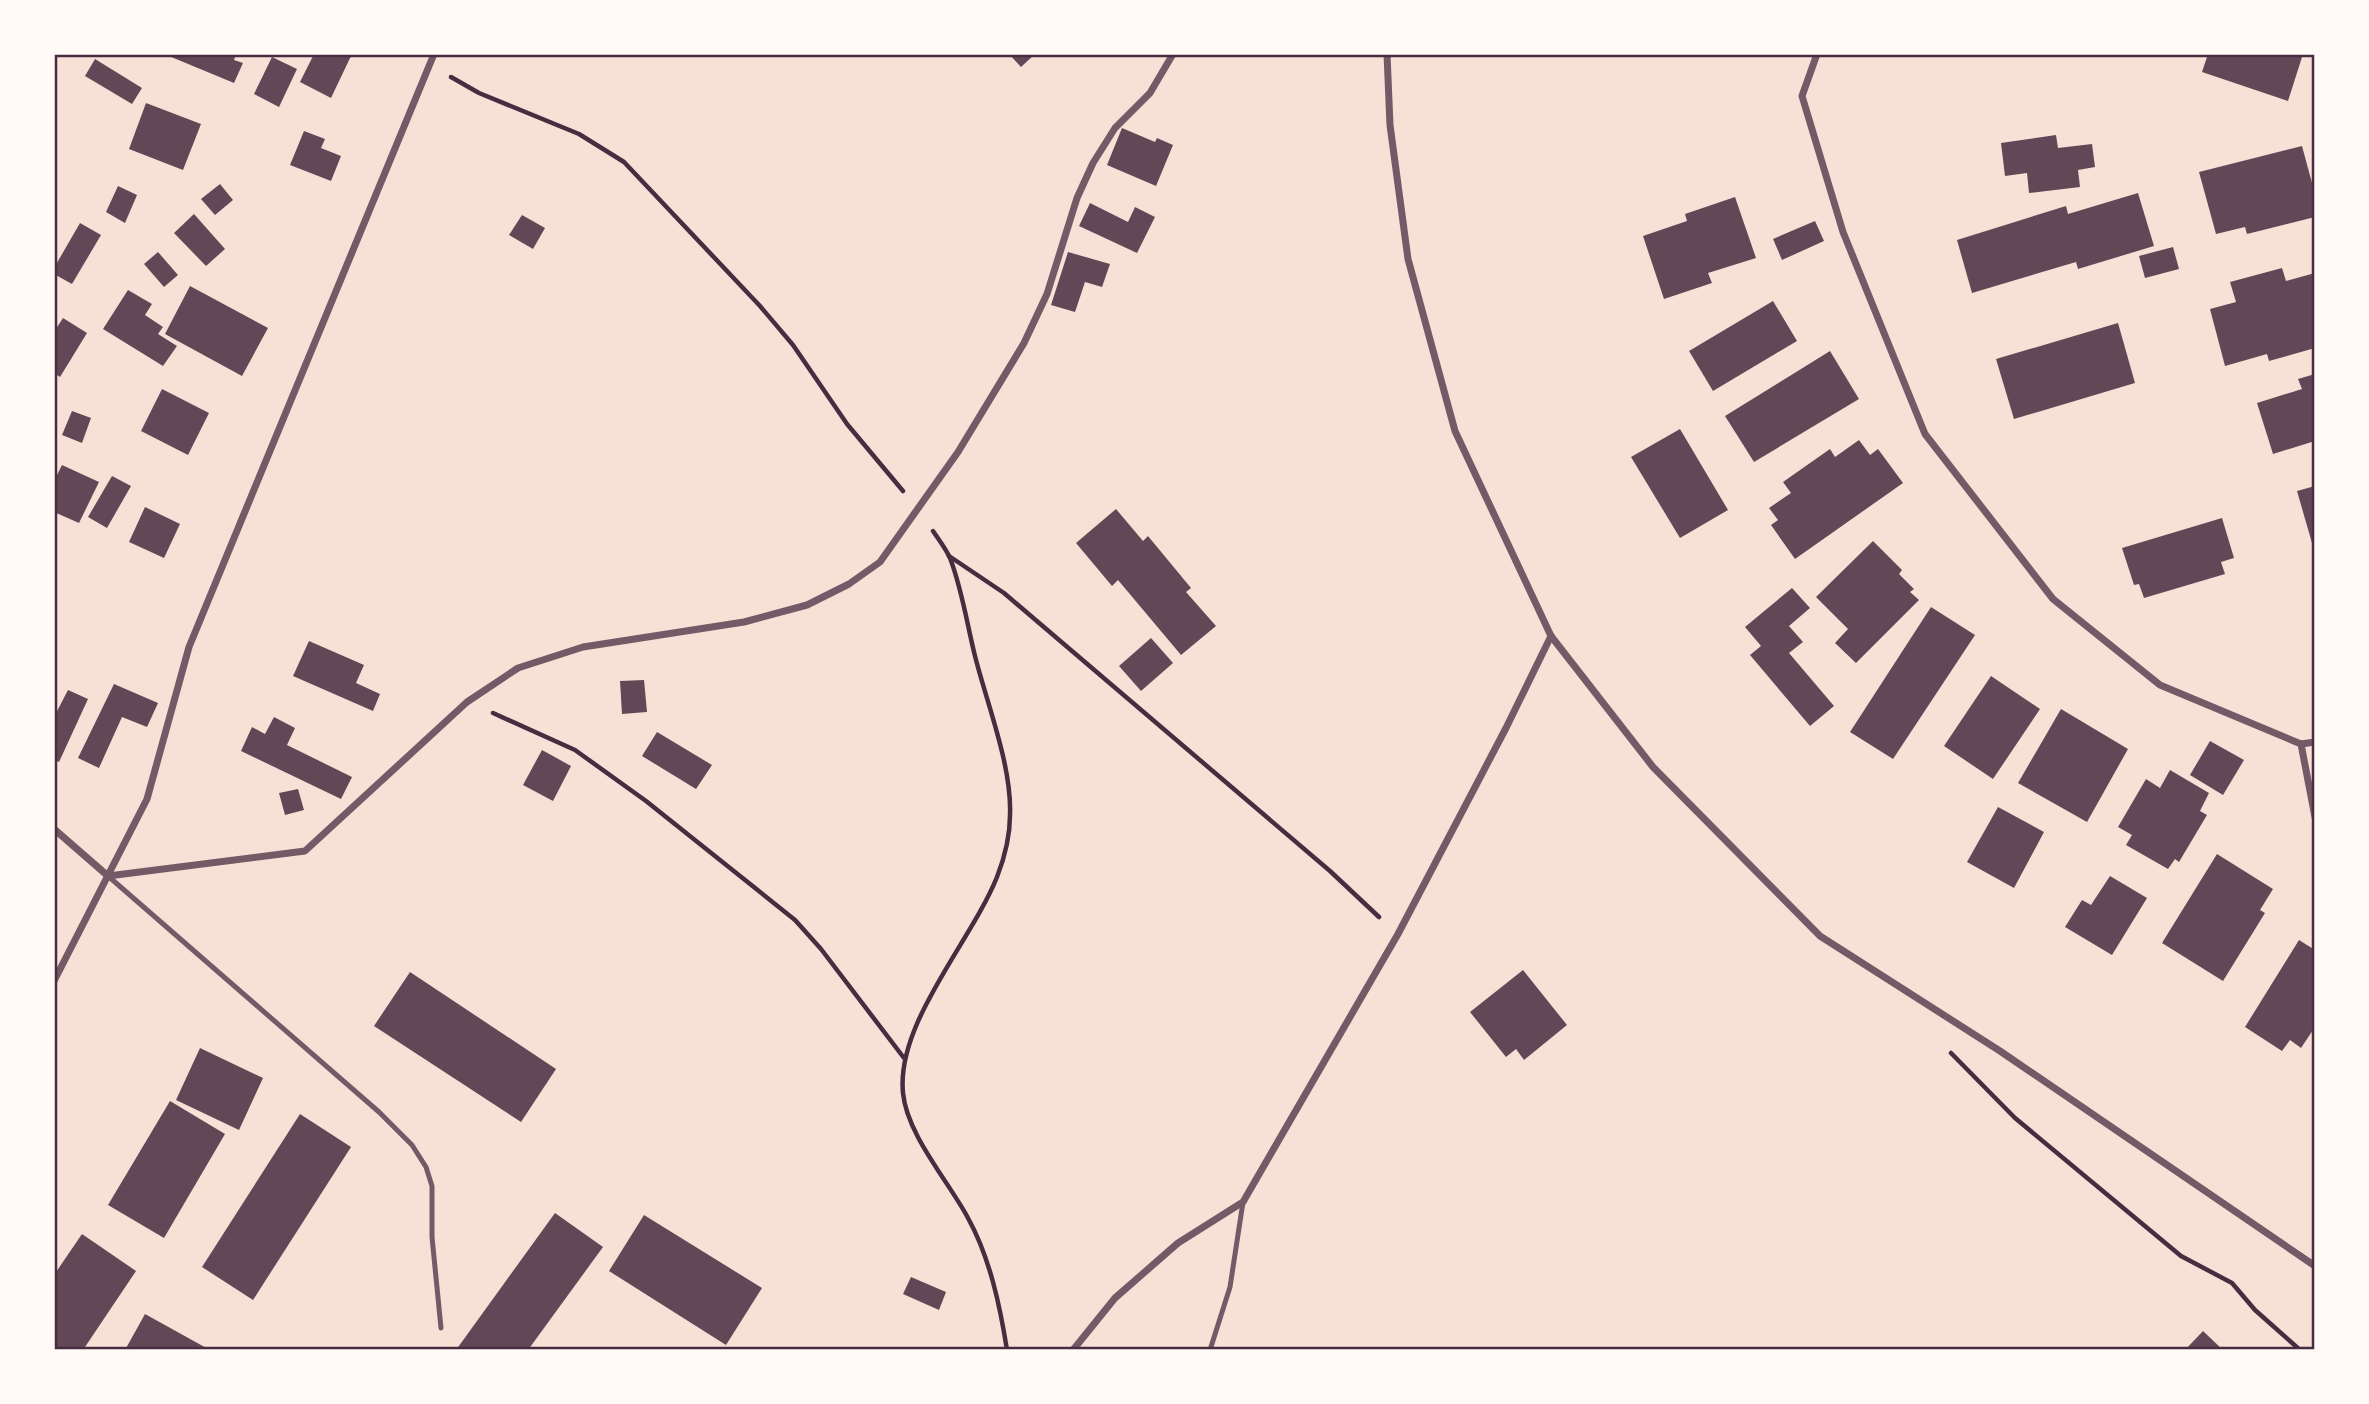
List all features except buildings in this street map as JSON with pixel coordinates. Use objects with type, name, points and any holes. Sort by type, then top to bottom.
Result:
[{"type":"street","points":[[54,981],[147,799],[189,647],[434,54]]},
{"type":"street","points":[[54,829],[108,876],[305,851],[467,702],[519,668],[583,647],[744,622],[807,605],[849,584],[880,562],[958,452],[1024,342],[1047,294],[1077,198],[1093,163],[1115,128],[1150,93],[1173,54]]},
{"type":"street","points":[[1387,54],[1390,125],[1408,259],[1455,431],[1551,636],[1653,767],[1820,936],[2000,1051],[2315,1266]]},
{"type":"street","points":[[1817,54],[1802,96],[1843,232],[1925,434],[2053,599],[2160,685],[2301,744],[2315,742]]},
{"type":"street","points":[[1073,1350],[1115,1298],[1178,1243],[1243,1202],[1398,934],[1506,729],[1551,636]]},
{"type":"street","points":[[2301,744],[2315,817]]},
{"type":"lane","points":[[108,876],[379,1112],[412,1146],[426,1167],[432,1186],[432,1237],[441,1328]]},
{"type":"lane","points":[[1210,1350],[1230,1287],[1243,1202]]},
{"type":"path","points":[[430,65],[479,93],[579,134],[624,162],[785,335],[847,424],[918,510],[948,555],[998,736],[1011,815],[997,877],[927,1004],[904,1059],[903,1094],[907,1112],[935,1167],[969,1219],[988,1265],[1007,1350]]},
{"type":"path","points":[[948,555],[1004,593],[1300,846],[1398,934]]},
{"type":"path","points":[[467,702],[575,750],[646,801],[795,920],[821,949],[904,1059]]},
{"type":"path","points":[[1942,1044],[2015,1118],[2181,1256],[2232,1283],[2255,1310],[2300,1350]]}]
